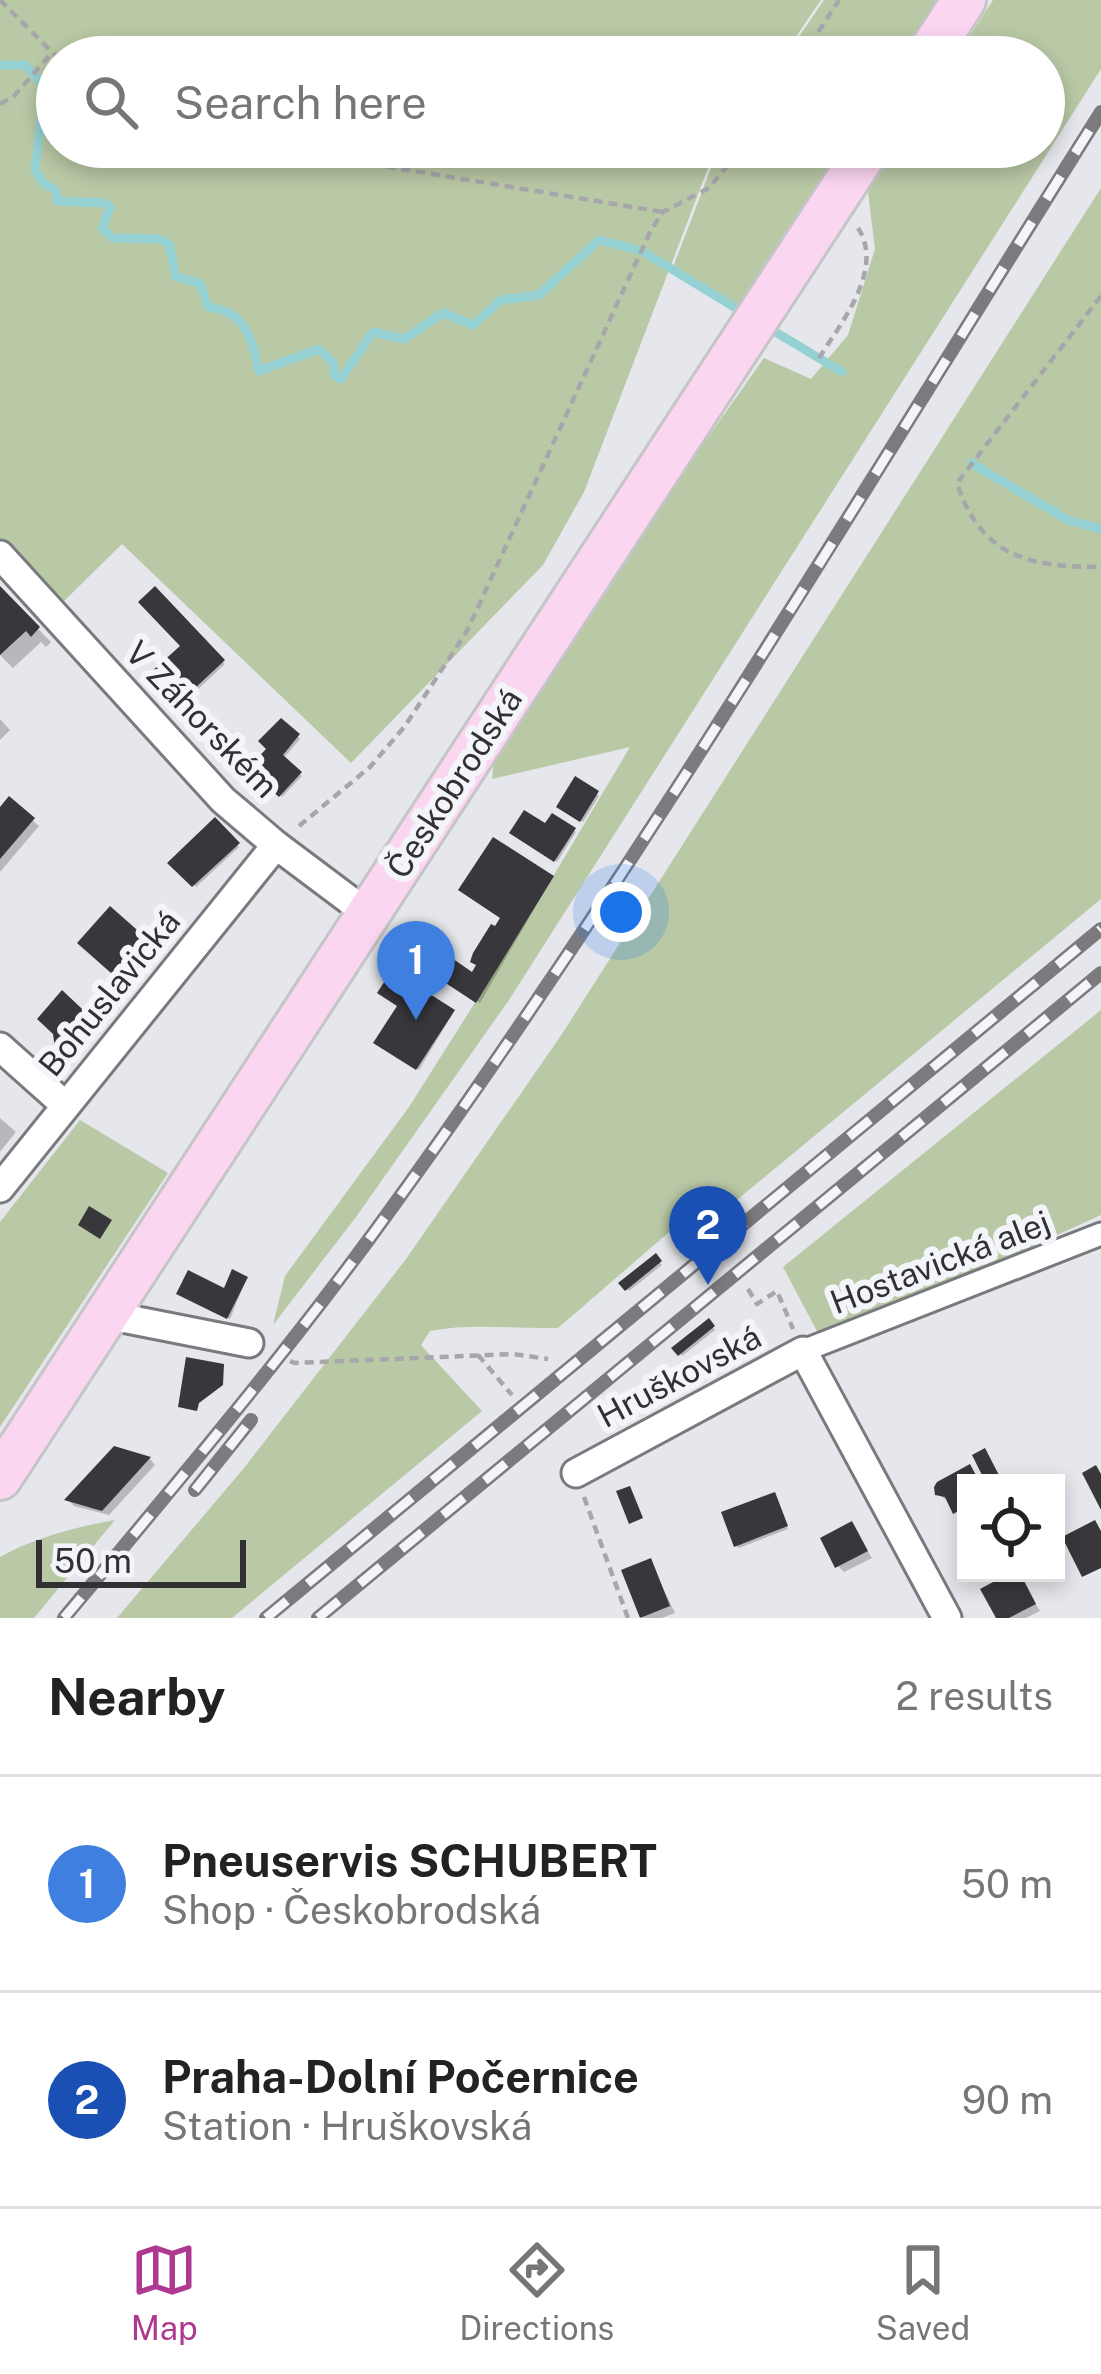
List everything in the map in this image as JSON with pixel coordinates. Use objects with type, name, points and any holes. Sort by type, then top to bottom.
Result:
[{"type":"main road","points":[[941,36],[964,0]]},
{"type":"main road","name":"Českobrodská","points":[[0,1478],[855,168]]},
{"type":"street","name":"V Záhorském","points":[[0,555],[223,800],[368,914]]},
{"type":"street","name":"Bohuslavická","points":[[0,1188],[276,845]]},
{"type":"street","points":[[0,1047],[65,1105]]},
{"type":"street","name":"Hostavická alej","points":[[803,1351],[1101,1234]]},
{"type":"street","points":[[106,1315],[249,1343]]},
{"type":"street","name":"Hruškovská","points":[[575,1473],[803,1351],[947,1618]]},
{"type":"path","points":[[0,0],[36,37]]},
{"type":"path","points":[[816,36],[839,0]]},
{"type":"path","points":[[0,104],[36,74]]},
{"type":"path","points":[[396,168],[663,212]]},
{"type":"path","points":[[276,845],[370,766],[436,681],[467,631],[511,540],[651,230],[663,212],[709,188],[726,168]]},
{"type":"path","points":[[819,358],[860,286],[867,262],[863,236],[851,217],[832,204]]},
{"type":"path","points":[[1101,296],[957,483],[968,515],[994,546],[1052,567],[1101,567]]},
{"type":"path","points":[[748,1289],[757,1304],[777,1291],[803,1351]]},
{"type":"path","points":[[249,1343],[295,1363],[513,1354],[548,1359]]},
{"type":"path","points":[[478,1355],[512,1395]]},
{"type":"path","points":[[575,1473],[628,1618]]},
{"type":"green space","points":[[0,0],[821,0],[796,36],[36,36],[36,168],[708,168],[584,492],[543,565],[351,763],[122,544],[56,609],[0,552]]},
{"type":"green space","points":[[824,0],[959,0],[936,36],[799,36]]},
{"type":"green space","points":[[993,0],[1101,0],[1101,69],[1065,126],[1065,36],[970,36]]},
{"type":"green space","points":[[711,168],[849,168],[755,314],[673,267]]},
{"type":"green space","points":[[884,168],[1038,168],[509,1000],[356,1217],[273,1325],[285,1276],[409,1107],[630,747],[492,779],[495,753],[764,358],[811,379],[848,335],[875,249],[868,192]]},
{"type":"green space","points":[[1101,188],[1101,899],[697,1233],[675,1227],[558,1328],[430,1331],[421,1345],[482,1411],[232,1618],[117,1618],[244,1468],[406,1259],[562,1034]]},
{"type":"green space","points":[[1101,1010],[1101,1215],[818,1333],[783,1267]]},
{"type":"green space","points":[[80,1120],[168,1173],[0,1427],[0,1222]]},
{"type":"green space","points":[[115,1520],[34,1618],[0,1618],[0,1557],[56,1534]]},
{"type":"building","points":[[0,586],[40,627],[31,637],[26,631],[0,655]]},
{"type":"building","points":[[155,586],[225,660],[178,704],[150,673],[180,646],[138,602]]},
{"type":"building","points":[[281,718],[300,734],[283,755],[302,772],[279,797],[247,769],[266,749],[258,741]]},
{"type":"building","points":[[575,776],[599,791],[580,822],[556,807]]},
{"type":"building","points":[[9,796],[35,818],[0,859],[0,807]]},
{"type":"building","points":[[524,810],[545,823],[552,813],[576,828],[554,862],[509,833]]},
{"type":"building","points":[[215,817],[240,843],[192,887],[167,863]]},
{"type":"building","points":[[493,837],[554,876],[476,1003],[432,974],[446,954],[472,972],[476,965],[470,962],[473,953],[500,918],[458,890]]},
{"type":"building","points":[[110,906],[153,944],[120,981],[77,943]]},
{"type":"building","points":[[392,970],[455,1010],[416,1070],[373,1043],[397,1006],[377,993]]},
{"type":"building","points":[[62,990],[97,1023],[71,1052],[55,1048],[53,1034],[37,1019]]},
{"type":"building","points":[[89,1206],[112,1220],[100,1239],[78,1225]]},
{"type":"building","points":[[656,1253],[662,1261],[625,1291],[618,1283]]},
{"type":"building","points":[[232,1269],[248,1277],[227,1319],[176,1294],[188,1270],[224,1288]]},
{"type":"building","points":[[709,1318],[715,1326],[678,1356],[671,1348]]},
{"type":"building","points":[[186,1357],[224,1364],[223,1385],[199,1403],[197,1411],[178,1407]]},
{"type":"building","points":[[114,1446],[151,1457],[102,1511],[64,1500]]},
{"type":"building","points":[[985,1448],[998,1474],[982,1474],[972,1455]]},
{"type":"building","points":[[970,1464],[975,1474],[957,1474],[957,1512],[953,1514],[945,1497],[935,1495],[937,1482]]},
{"type":"building","points":[[1096,1465],[1101,1474],[1101,1510],[1082,1473]]},
{"type":"building","points":[[630,1486],[643,1518],[629,1524],[616,1491]]},
{"type":"building","points":[[775,1492],[788,1526],[734,1547],[721,1512]]},
{"type":"building","points":[[1095,1520],[1101,1531],[1101,1568],[1082,1577],[1065,1535]]},
{"type":"building","points":[[852,1521],[868,1551],[835,1568],[820,1538]]},
{"type":"building","points":[[651,1558],[670,1606],[640,1618],[621,1570]]},
{"type":"building","points":[[993,1582],[1025,1582],[1036,1604],[1009,1618],[996,1618],[980,1589]]},
{"type":"waterway","points":[[0,65],[25,65],[36,77]]},
{"type":"waterway","points":[[36,161],[35,169],[43,183],[56,191],[57,201],[110,207],[102,228],[113,238],[159,239],[169,244],[176,277],[200,283],[208,307],[239,321],[250,338],[259,371],[319,349],[341,379],[373,332],[404,339],[443,313],[473,325],[501,300],[539,295],[599,240],[642,251],[744,313]]},
{"type":"waterway","points":[[764,325],[842,372]]},
{"type":"waterway","points":[[971,463],[1068,520],[1101,529]]},
{"type":"railway","points":[[64,1618],[300,1330],[472,1095],[747,678],[1101,112]]},
{"type":"railway","points":[[266,1618],[1101,929]]},
{"type":"railway","points":[[318,1618],[1101,973]]},
{"type":"railway","points":[[195,1490],[251,1420]]},
{"type":"place","name":"Pneuservis SCHUBERT","points":[[416,1020]]},
{"type":"place","name":"Praha-Dolní Počernice","points":[[708,1285]]}]
